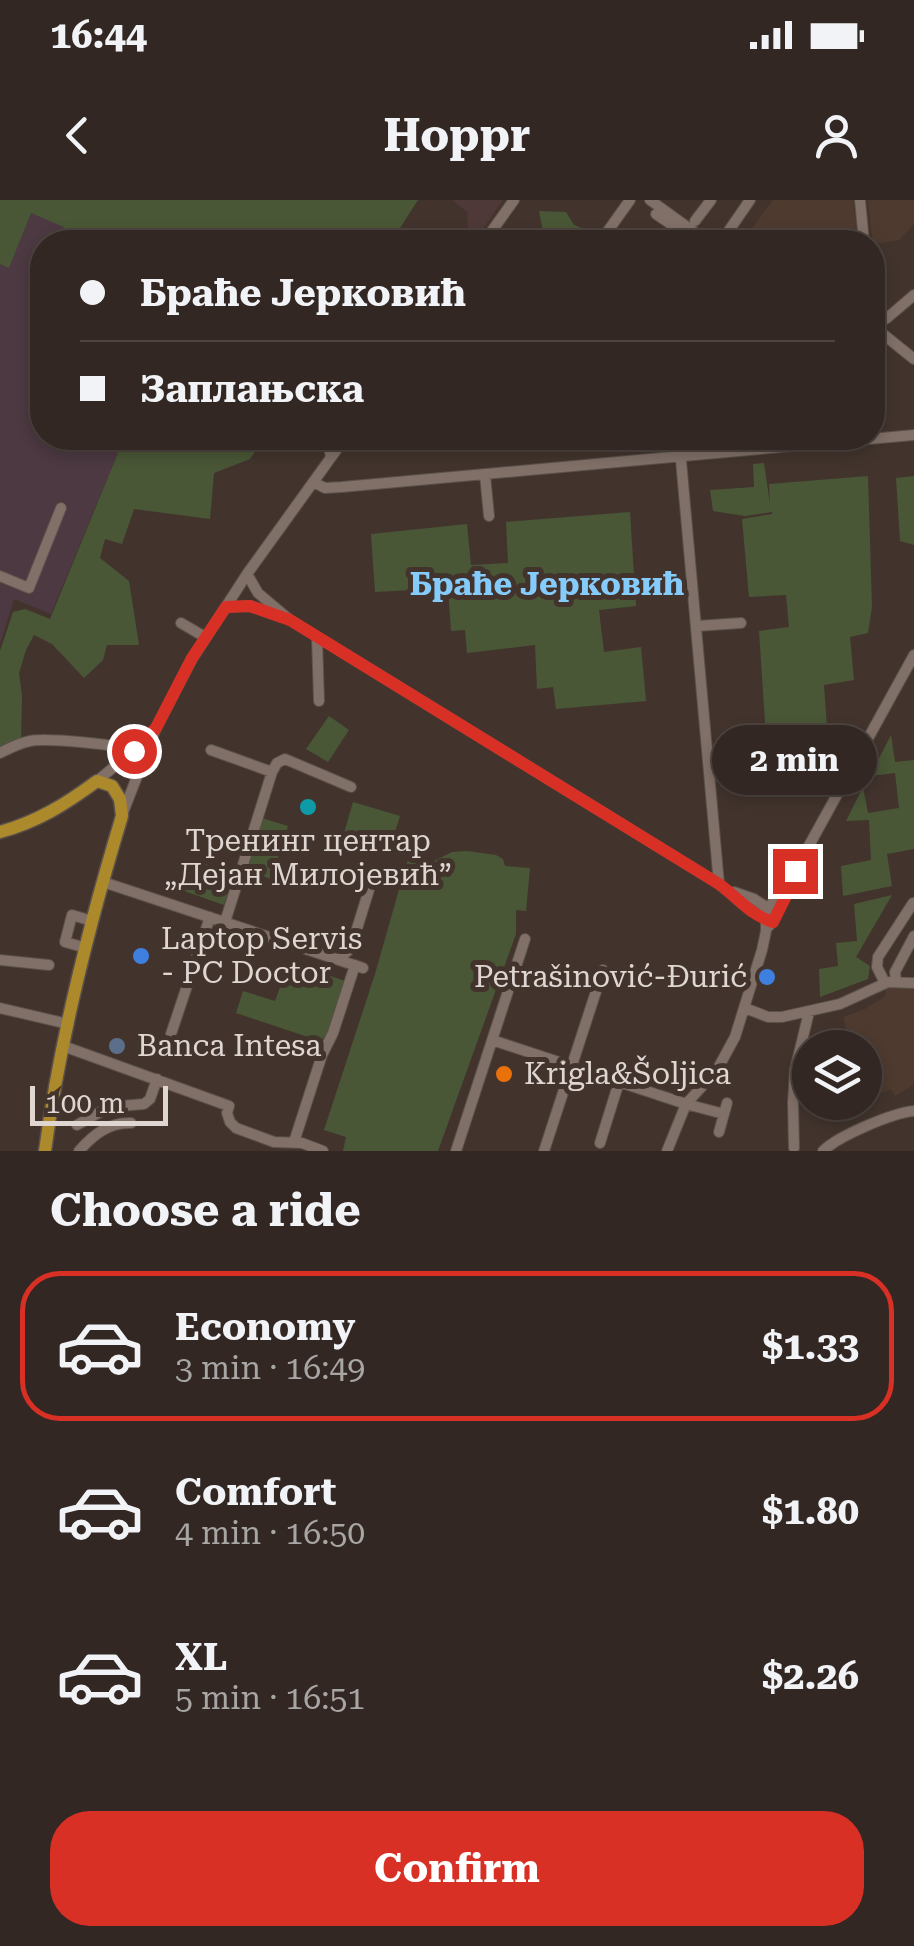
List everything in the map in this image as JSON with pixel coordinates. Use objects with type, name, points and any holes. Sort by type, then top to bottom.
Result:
[{"type":"main road","points":[[0,832],[41,818],[96,781],[108,783],[120,799],[122,816],[68,1024],[45,1151]]},
{"type":"street","points":[[493,230],[514,200]]},
{"type":"street","points":[[609,230],[630,200]]},
{"type":"street","points":[[650,200],[691,230]]},
{"type":"street","points":[[696,221],[711,200]]},
{"type":"street","points":[[729,230],[750,200]]},
{"type":"street","points":[[860,200],[863,230]]},
{"type":"street","points":[[656,214],[679,230]]},
{"type":"street","points":[[885,319],[914,295]]},
{"type":"street","points":[[885,337],[914,359]]},
{"type":"street","points":[[885,439],[914,436]]},
{"type":"street","points":[[329,450],[331,456]]},
{"type":"street","points":[[122,816],[156,728],[205,637],[336,450]]},
{"type":"street","points":[[680,450],[723,887]]},
{"type":"street","points":[[313,482],[324,488],[765,450]]},
{"type":"street","points":[[485,475],[489,516]]},
{"type":"street","points":[[0,576],[29,588],[61,508]]},
{"type":"street","points":[[248,574],[258,593],[317,638],[770,919]]},
{"type":"street","points":[[226,607],[250,606],[290,620]]},
{"type":"street","points":[[182,623],[205,637]]},
{"type":"street","points":[[697,626],[741,623]]},
{"type":"street","points":[[317,638],[319,701]]},
{"type":"street","points":[[668,1151],[686,1104],[725,1056],[745,1008],[770,919],[785,882],[795,871],[914,654]]},
{"type":"street","points":[[96,781],[156,728]]},
{"type":"street","points":[[0,753],[41,740],[112,745],[134,751]]},
{"type":"street","points":[[212,750],[272,772]]},
{"type":"street","points":[[225,922],[277,764],[285,759],[351,787]]},
{"type":"street","points":[[339,959],[351,948],[372,880]]},
{"type":"street","points":[[103,882],[359,966],[322,1054],[294,1142]]},
{"type":"street","points":[[891,982],[877,967],[878,957],[914,903]]},
{"type":"street","points":[[86,948],[65,942],[72,915],[92,921]]},
{"type":"street","points":[[171,1034],[210,917]]},
{"type":"street","points":[[891,982],[914,936]]},
{"type":"street","points":[[457,1151],[525,939]]},
{"type":"street","points":[[0,960],[50,964]]},
{"type":"street","points":[[544,1151],[603,970]]},
{"type":"street","points":[[745,1008],[774,1018],[848,1001],[891,982],[914,983]]},
{"type":"street","points":[[0,1008],[68,1024]]},
{"type":"street","points":[[794,1148],[795,1070],[809,1012]]},
{"type":"street","points":[[492,1040],[686,1104],[726,1108],[719,1132]]},
{"type":"street","points":[[63,1046],[228,1106],[227,1114],[236,1128],[274,1142],[294,1142],[324,1151]]},
{"type":"street","points":[[77,1125],[110,1107],[144,1104],[156,1079]]},
{"type":"street","points":[[600,1143],[620,1082]]},
{"type":"street","points":[[822,1151],[836,1140],[897,1114],[914,1112]]},
{"type":"street","points":[[79,1151],[109,1126],[131,1123]]},
{"type":"street","points":[[794,1132],[809,1131]]},
{"type":"shaded area","points":[[0,200],[142,230],[30,230],[30,450],[119,450],[51,614],[14,599],[0,644]]},
{"type":"shaded area","points":[[452,200],[503,200],[482,230],[468,228],[467,212]]},
{"type":"shaded area","points":[[773,200],[853,200],[857,230],[751,230]]},
{"type":"shaded area","points":[[868,200],[914,200],[914,224],[899,240],[885,242],[885,230],[871,230]]},
{"type":"shaded area","points":[[914,987],[914,1084],[895,1096],[891,1089],[882,1093],[882,1030],[846,1030],[844,1017],[886,996],[885,988]]},
{"type":"green space","points":[[0,200],[418,200],[399,230],[63,230],[64,227],[31,213],[9,268],[0,264]]},
{"type":"green space","points":[[539,211],[566,212],[574,225],[587,230],[543,230]]},
{"type":"green space","points":[[119,450],[256,450],[250,459],[214,473],[210,519],[134,509],[122,544],[105,539],[100,558],[129,581],[139,645],[107,645],[103,660],[84,678],[52,644],[34,635],[19,673],[21,744],[0,753],[0,651],[13,612],[25,609],[50,619]]},
{"type":"green space","points":[[764,463],[770,504],[769,484],[868,476],[872,607],[868,633],[850,637],[854,680],[824,685],[827,727],[799,733],[804,779],[769,782],[759,631],[789,627],[786,595],[749,597],[742,519],[772,512],[745,516],[713,511],[710,490],[754,487],[753,464]]},
{"type":"green space","points":[[914,476],[914,545],[900,541],[896,478]]},
{"type":"green space","points":[[630,512],[636,606],[599,610],[604,652],[641,647],[646,701],[556,709],[553,687],[537,689],[535,645],[467,653],[465,630],[451,631],[448,588],[375,592],[371,534],[467,524],[471,565],[508,563],[506,522]]},
{"type":"green space","points":[[329,716],[349,730],[328,762],[306,749]]},
{"type":"green space","points":[[891,735],[895,762],[914,760],[914,849],[887,854],[892,886],[843,896],[841,866],[871,860],[869,820],[846,821],[863,787],[868,813],[899,808],[895,773],[870,776]]},
{"type":"green space","points":[[353,802],[400,816],[388,854],[342,840]]},
{"type":"green space","points":[[262,818],[288,826],[271,879],[246,870]]},
{"type":"green space","points":[[452,852],[496,855],[505,866],[530,868],[526,911],[516,910],[516,934],[438,1151],[343,1151],[346,1137],[324,1130],[406,865],[410,856],[428,864]]},
{"type":"green space","points":[[194,860],[234,873],[224,905],[184,891]]},
{"type":"green space","points":[[892,895],[856,957],[870,966],[868,979],[820,997],[819,969],[838,966],[836,943],[857,941],[854,904]]},
{"type":"green space","points":[[289,962],[345,981],[330,1032],[320,1041],[236,1013],[243,991],[275,1001]]},
{"type":"place","name":"Тренинг центар „Дејан Милојевић”","points":[[308,807]]},
{"type":"place","name":"Laptop Servis - PC Doctor","points":[[141,956]]},
{"type":"place","name":"Petrašinović-Đurić","points":[[767,977]]},
{"type":"place","name":"Banca Intesa","points":[[117,1046]]},
{"type":"place","name":"Krigla&Šoljica","points":[[504,1074]]},
{"type":"district","name":"Браће Јерковић","points":[[547,584]]},
{"type":"route","points":[[134,751],[156,728],[192,658],[226,607],[250,606],[290,620],[719,884],[764,919],[773,922],[795,871]]}]
